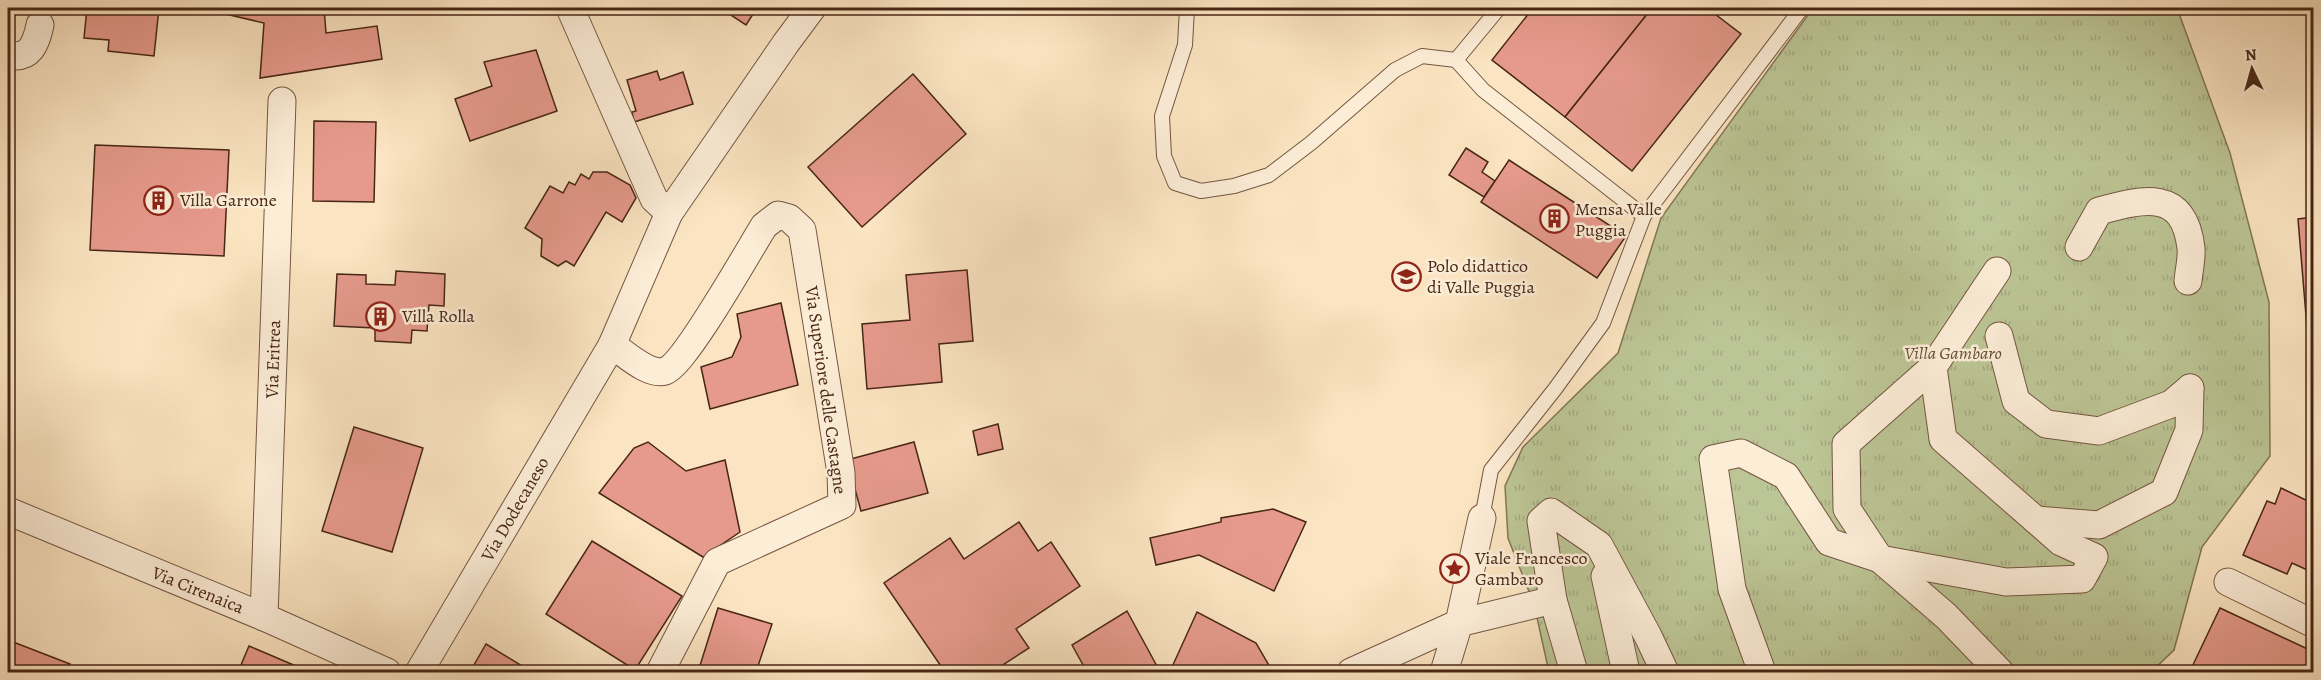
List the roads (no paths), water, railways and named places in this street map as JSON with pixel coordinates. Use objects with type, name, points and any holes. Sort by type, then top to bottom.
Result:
[{"type":"street","points":[[570,8],[654,199],[669,213]]},
{"type":"street","name":"Via Dodecaneso","points":[[419,672],[612,345],[669,213],[812,8]]},
{"type":"street","points":[[8,55],[16,57],[27,54],[36,44],[40,25]]},
{"type":"street","name":"Via Eritrea","points":[[264,617],[282,101]]},
{"type":"street","points":[[2079,247],[2099,211],[2132,202],[2162,201],[2182,216],[2191,249],[2188,281]]},
{"type":"street","name":"Via Superiore delle Castagne","points":[[612,345],[650,370],[663,371],[674,365],[693,339],[764,226],[778,215],[789,218],[802,230],[841,473],[842,505],[717,562],[660,672]]},
{"type":"street","points":[[1997,271],[1933,367],[1846,444],[1846,509],[1880,559],[1946,616],[2000,672]]},
{"type":"street","points":[[1999,336],[2016,401],[2046,424],[2099,430],[2170,404],[2190,388],[2189,430],[2164,492],[2099,525],[2036,520]]},
{"type":"street","points":[[1762,672],[1732,589],[1713,459],[1742,453],[1786,476],[1829,542],[1880,559],[2006,582],[2082,579],[2094,556],[2061,542],[1943,439],[1933,367]]},
{"type":"street","name":"Via Cirenaica","points":[[8,511],[264,617],[387,672]]},
{"type":"street","points":[[1574,672],[1553,600],[1541,521],[1551,512],[1599,545],[1665,672]]},
{"type":"street","points":[[1444,672],[1459,622],[1482,518]]},
{"type":"street","points":[[1599,545],[1626,672]]},
{"type":"street","points":[[2228,582],[2313,624]]},
{"type":"street","points":[[1351,672],[1459,622],[1553,600]]},
{"type":"lane","points":[[1187,8],[1185,45],[1162,116],[1164,156],[1176,183],[1201,191],[1234,186],[1269,175],[1311,143],[1395,70],[1422,56],[1456,60],[1484,90],[1644,216]]},
{"type":"lane","points":[[1456,60],[1499,8]]},
{"type":"lane","points":[[1482,518],[1491,470],[1555,390],[1603,322],[1644,216],[1802,8]]},
{"type":"place","name":"Villa Garrone","points":[[159,200]]},
{"type":"place","name":"Mensa Valle Puggia","points":[[1554,219]]},
{"type":"place","name":"Polo didattico di Valle Puggia","points":[[1406,276]]},
{"type":"place","name":"Villa Rolla","points":[[381,316]]},
{"type":"place","name":"Viale Francesco Gambaro","points":[[1454,568]]},
{"type":"park label","name":"Villa Gambaro","points":[[1953,353]]}]
